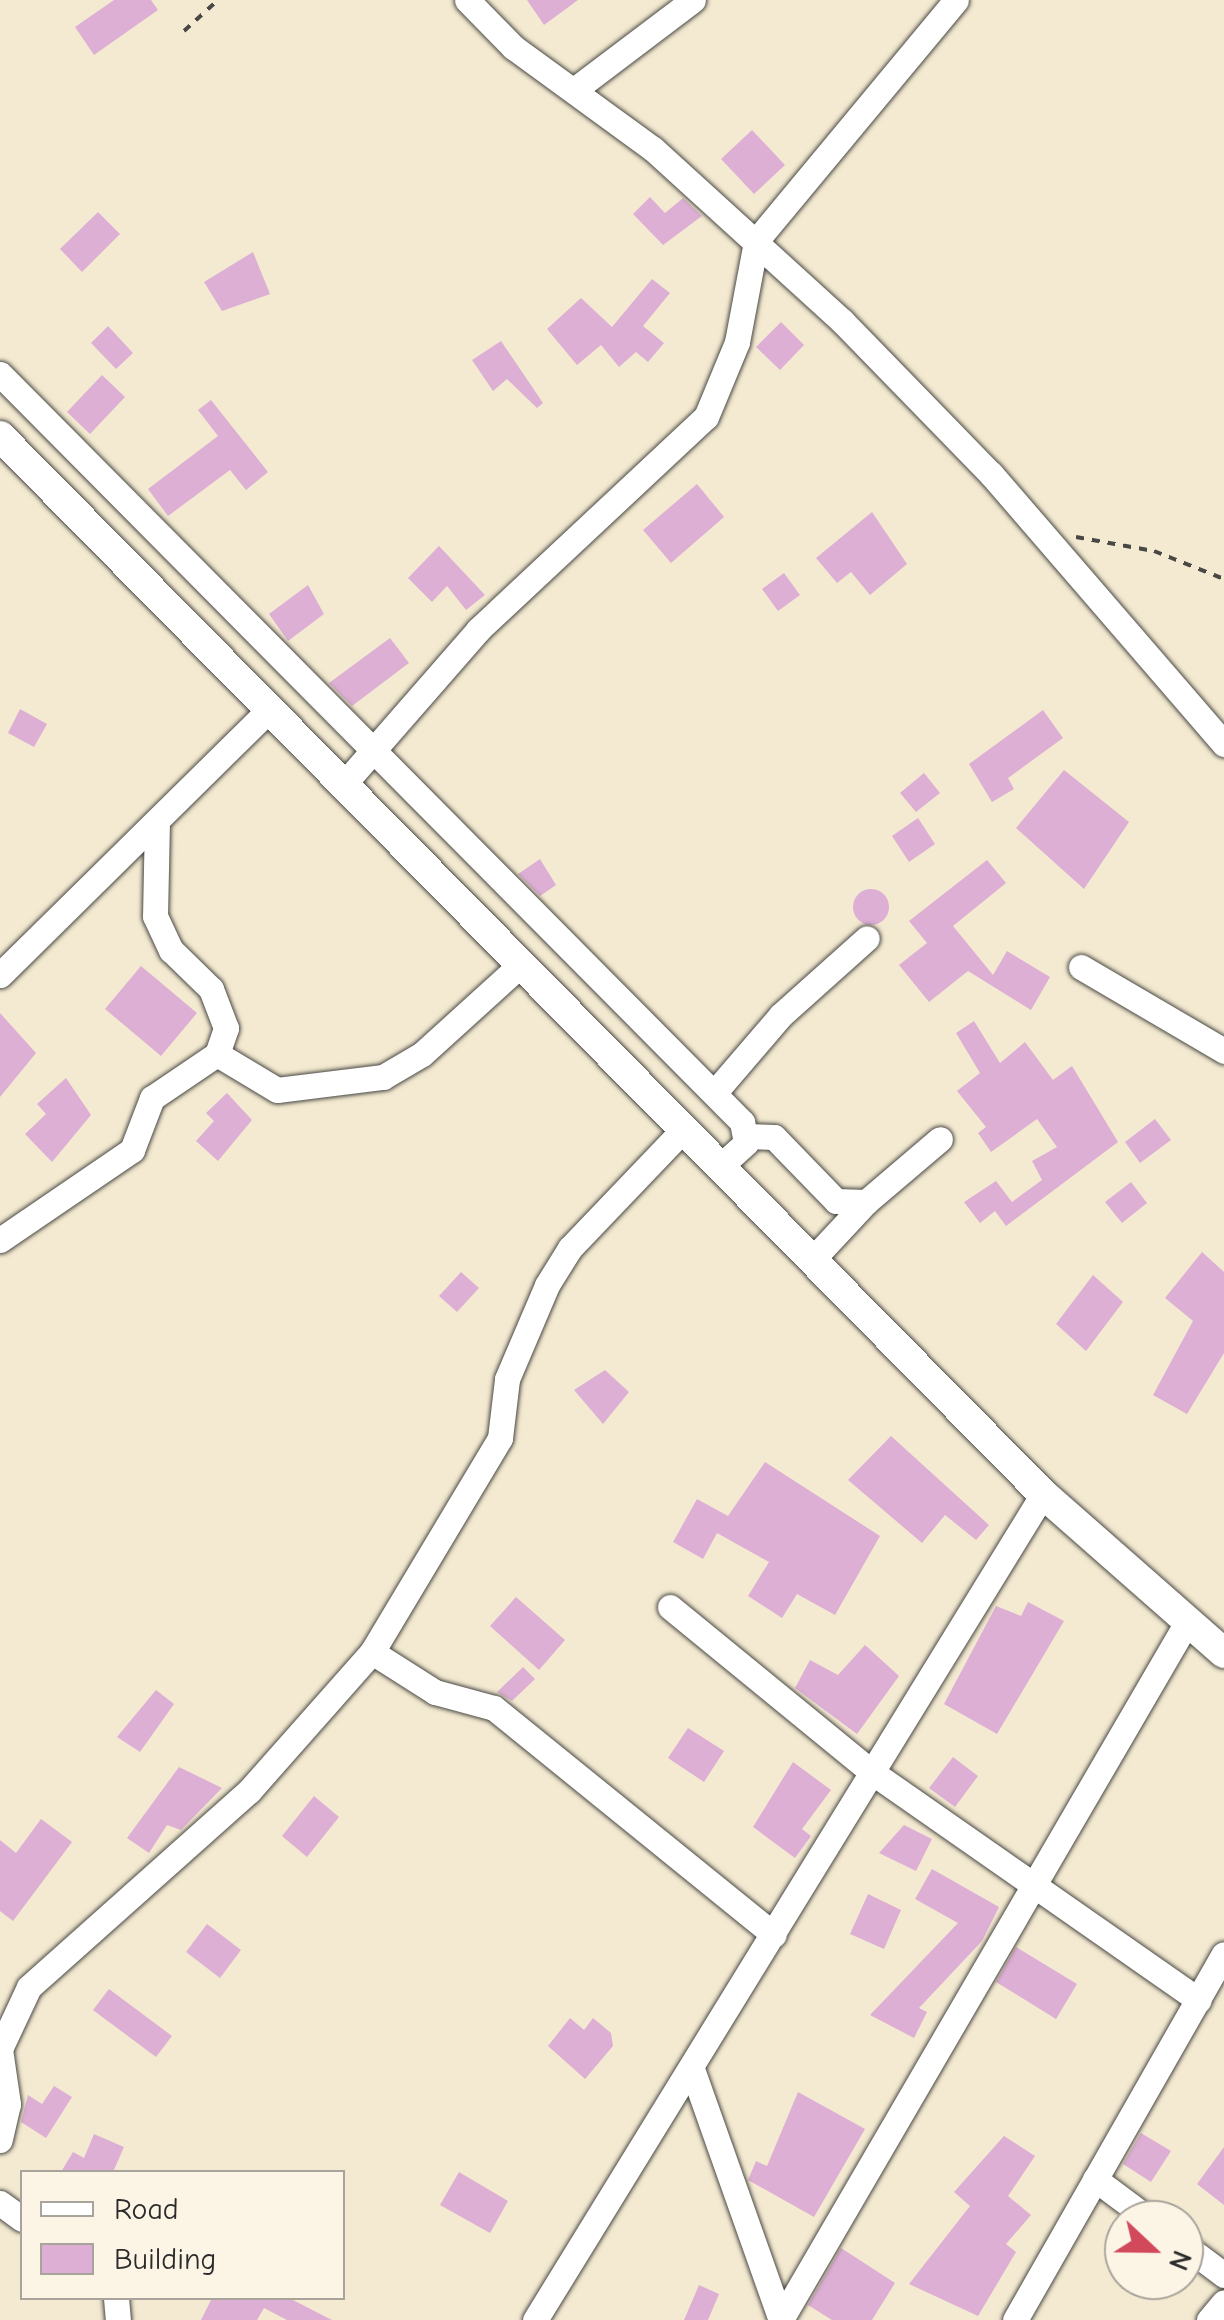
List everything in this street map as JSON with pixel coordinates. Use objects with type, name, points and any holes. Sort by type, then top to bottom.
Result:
[{"type":"street","points":[[467,0],[756,241],[1039,530],[1224,744]]},
{"type":"street","points":[[574,90],[693,0]]},
{"type":"street","points":[[343,785],[478,630],[706,417],[737,342],[756,241],[956,0]]},
{"type":"street","points":[[0,374],[716,1092],[748,1136]]},
{"type":"street","points":[[29,406],[1,438],[1044,1494],[1224,1653]]},
{"type":"street","points":[[0,974],[270,709]]},
{"type":"street","points":[[0,1240],[132,1150],[152,1098],[216,1054],[226,1028],[211,990],[171,950],[155,916],[156,822]]},
{"type":"street","points":[[716,1092],[781,1015],[867,938]]},
{"type":"street","points":[[216,1054],[277,1090],[384,1077],[434,1044],[520,965]]},
{"type":"street","points":[[1081,967],[1224,1052]]},
{"type":"street","points":[[0,2140],[8,2104],[0,2049],[29,1986],[249,1791],[372,1652],[500,1438],[508,1379],[547,1285],[570,1248],[682,1130]]},
{"type":"street","points":[[719,1167],[748,1136],[774,1137],[836,1202],[866,1202]]},
{"type":"street","points":[[812,1260],[866,1202],[940,1139]]},
{"type":"street","points":[[535,2320],[1044,1494]]},
{"type":"street","points":[[670,1606],[873,1773],[1199,2000]]},
{"type":"street","points":[[782,2318],[1187,1622]]},
{"type":"street","points":[[372,1652],[435,1692],[494,1708],[774,1935]]},
{"type":"street","points":[[1014,2320],[1224,1954]]},
{"type":"street","points":[[692,2069],[782,2318]]},
{"type":"street","points":[[1096,2179],[1124,2200]]},
{"type":"street","points":[[1209,2320],[1224,2302]]},
{"type":"path","points":[[184,31],[218,0]]},
{"type":"path","points":[[1039,530],[1154,551],[1224,579]]},
{"type":"building","points":[[114,0],[151,0],[158,10],[94,55],[75,27]]},
{"type":"building","points":[[527,0],[578,0],[544,25]]},
{"type":"building","points":[[752,130],[785,165],[754,194],[721,159]]},
{"type":"building","points":[[650,197],[665,213],[683,198],[702,216],[663,245],[633,214]]},
{"type":"building","points":[[98,212],[120,234],[82,272],[60,249]]},
{"type":"building","points":[[253,252],[270,294],[222,311],[204,282]]},
{"type":"building","points":[[652,279],[670,293],[643,326],[664,343],[648,362],[636,352],[619,367],[601,345],[577,365],[547,329],[581,298],[612,327]]},
{"type":"building","points":[[781,322],[804,345],[780,370],[756,347]]},
{"type":"building","points":[[108,326],[133,353],[116,369],[91,343]]},
{"type":"building","points":[[501,341],[543,403],[537,408],[507,379],[493,391],[472,360]]},
{"type":"building","points":[[102,375],[125,397],[90,434],[67,412]]},
{"type":"building","points":[[211,400],[268,472],[246,490],[230,470],[168,516],[148,489],[218,436],[198,410]]},
{"type":"building","points":[[697,484],[724,517],[671,563],[643,530]]},
{"type":"building","points":[[872,512],[907,564],[870,595],[851,572],[837,583],[816,558]]},
{"type":"building","points":[[439,546],[485,595],[466,610],[447,586],[432,602],[408,578]]},
{"type":"building","points":[[784,573],[800,595],[778,611],[762,589]]},
{"type":"building","points":[[308,585],[324,614],[288,641],[269,614]]},
{"type":"building","points":[[390,638],[409,663],[352,706],[329,683]]},
{"type":"building","points":[[20,709],[47,724],[34,747],[8,733]]},
{"type":"building","points":[[1043,710],[1063,738],[1008,778],[1014,789],[992,802],[969,764]]},
{"type":"building","points":[[1064,770],[1129,822],[1084,889],[1016,828]]},
{"type":"building","points":[[924,773],[940,793],[916,812],[900,793]]},
{"type":"building","points":[[918,818],[935,844],[909,862],[892,836]]},
{"type":"building","points":[[540,859],[556,885],[540,896],[518,874]]},
{"type":"building","points":[[987,860],[1006,883],[953,926],[993,975],[1007,951],[1050,977],[1031,1010],[968,971],[929,1002],[899,965],[927,943],[909,921]]},
{"type":"building","points":[[871,889],[884,894],[889,907],[884,920],[871,925],[858,920],[853,907],[858,894]]},
{"type":"building","points":[[141,966],[197,1013],[161,1056],[105,1009]]},
{"type":"building","points":[[0,1013],[36,1053],[0,1097]]},
{"type":"building","points":[[974,1021],[1000,1063],[1025,1042],[1053,1080],[1072,1066],[1118,1142],[1006,1226],[995,1211],[980,1223],[964,1202],[996,1181],[1012,1202],[1042,1180],[1032,1161],[1057,1147],[1037,1119],[991,1152],[978,1133],[986,1127],[957,1091],[980,1073],[956,1033]]},
{"type":"building","points":[[66,1078],[91,1115],[52,1162],[25,1134],[46,1114],[37,1104]]},
{"type":"building","points":[[227,1093],[252,1120],[218,1161],[196,1141],[214,1121],[206,1113]]},
{"type":"building","points":[[1155,1119],[1171,1140],[1140,1163],[1125,1142]]},
{"type":"building","points":[[1131,1182],[1147,1203],[1122,1223],[1105,1202]]},
{"type":"building","points":[[1202,1252],[1224,1272],[1224,1353],[1187,1414],[1153,1395],[1193,1321],[1165,1298]]},
{"type":"building","points":[[461,1272],[479,1288],[457,1312],[439,1296]]},
{"type":"building","points":[[1093,1275],[1123,1302],[1086,1351],[1056,1324]]},
{"type":"building","points":[[605,1370],[629,1392],[603,1424],[574,1390]]},
{"type":"building","points":[[891,1436],[989,1525],[976,1540],[945,1515],[922,1543],[848,1480]]},
{"type":"building","points":[[765,1462],[880,1536],[835,1615],[797,1594],[782,1618],[748,1596],[769,1562],[717,1533],[703,1559],[673,1542],[697,1499],[728,1516]]},
{"type":"building","points":[[516,1597],[565,1640],[539,1670],[490,1626]]},
{"type":"building","points":[[1028,1602],[1064,1621],[997,1734],[944,1704],[996,1606],[1021,1616]]},
{"type":"building","points":[[865,1645],[899,1676],[857,1734],[795,1688],[810,1660],[838,1675]]},
{"type":"building","points":[[523,1667],[535,1679],[512,1701],[497,1692]]},
{"type":"building","points":[[156,1690],[174,1704],[140,1752],[117,1737]]},
{"type":"building","points":[[688,1728],[724,1751],[704,1782],[668,1758]]},
{"type":"building","points":[[953,1757],[978,1776],[955,1807],[929,1788]]},
{"type":"building","points":[[793,1762],[831,1790],[802,1829],[811,1836],[795,1858],[753,1827]]},
{"type":"building","points":[[179,1767],[222,1788],[181,1830],[167,1825],[149,1853],[127,1838]]},
{"type":"building","points":[[314,1796],[339,1817],[307,1857],[282,1836]]},
{"type":"building","points":[[41,1819],[72,1842],[13,1921],[0,1911],[0,1840],[16,1853]]},
{"type":"building","points":[[904,1825],[932,1839],[916,1871],[879,1853]]},
{"type":"building","points":[[932,1869],[999,1907],[982,1941],[919,2008],[927,2012],[914,2038],[870,2015],[958,1923],[915,1899]]},
{"type":"building","points":[[868,1894],[901,1910],[884,1949],[850,1934]]},
{"type":"building","points":[[207,1924],[241,1950],[220,1978],[186,1952]]},
{"type":"building","points":[[1016,1947],[1077,1984],[1056,2019],[996,1982]]},
{"type":"building","points":[[109,1989],[172,2036],[156,2057],[93,2010]]},
{"type":"building","points":[[570,2018],[584,2030],[593,2018],[611,2033],[613,2046],[585,2079],[548,2046]]},
{"type":"building","points":[[54,2086],[72,2097],[46,2138],[21,2122],[28,2095],[42,2104]]},
{"type":"building","points":[[798,2092],[865,2129],[814,2217],[748,2180],[756,2161],[767,2166]]},
{"type":"building","points":[[1141,2133],[1171,2151],[1151,2182],[1123,2164]]},
{"type":"building","points":[[94,2134],[124,2147],[114,2170],[62,2170],[73,2152],[84,2158]]},
{"type":"building","points":[[1004,2136],[1035,2156],[1008,2196],[1031,2215],[1006,2244],[1016,2252],[978,2316],[909,2284],[970,2206],[954,2192]]},
{"type":"building","points":[[1224,2147],[1224,2205],[1197,2184]]},
{"type":"building","points":[[459,2172],[508,2201],[490,2233],[440,2205]]},
{"type":"building","points":[[841,2248],[895,2283],[872,2320],[832,2320],[808,2305]]},
{"type":"building","points":[[699,2285],[719,2294],[708,2320],[684,2320]]},
{"type":"building","points":[[211,2300],[293,2300],[332,2320],[287,2320],[264,2308],[257,2320],[201,2320]]}]
